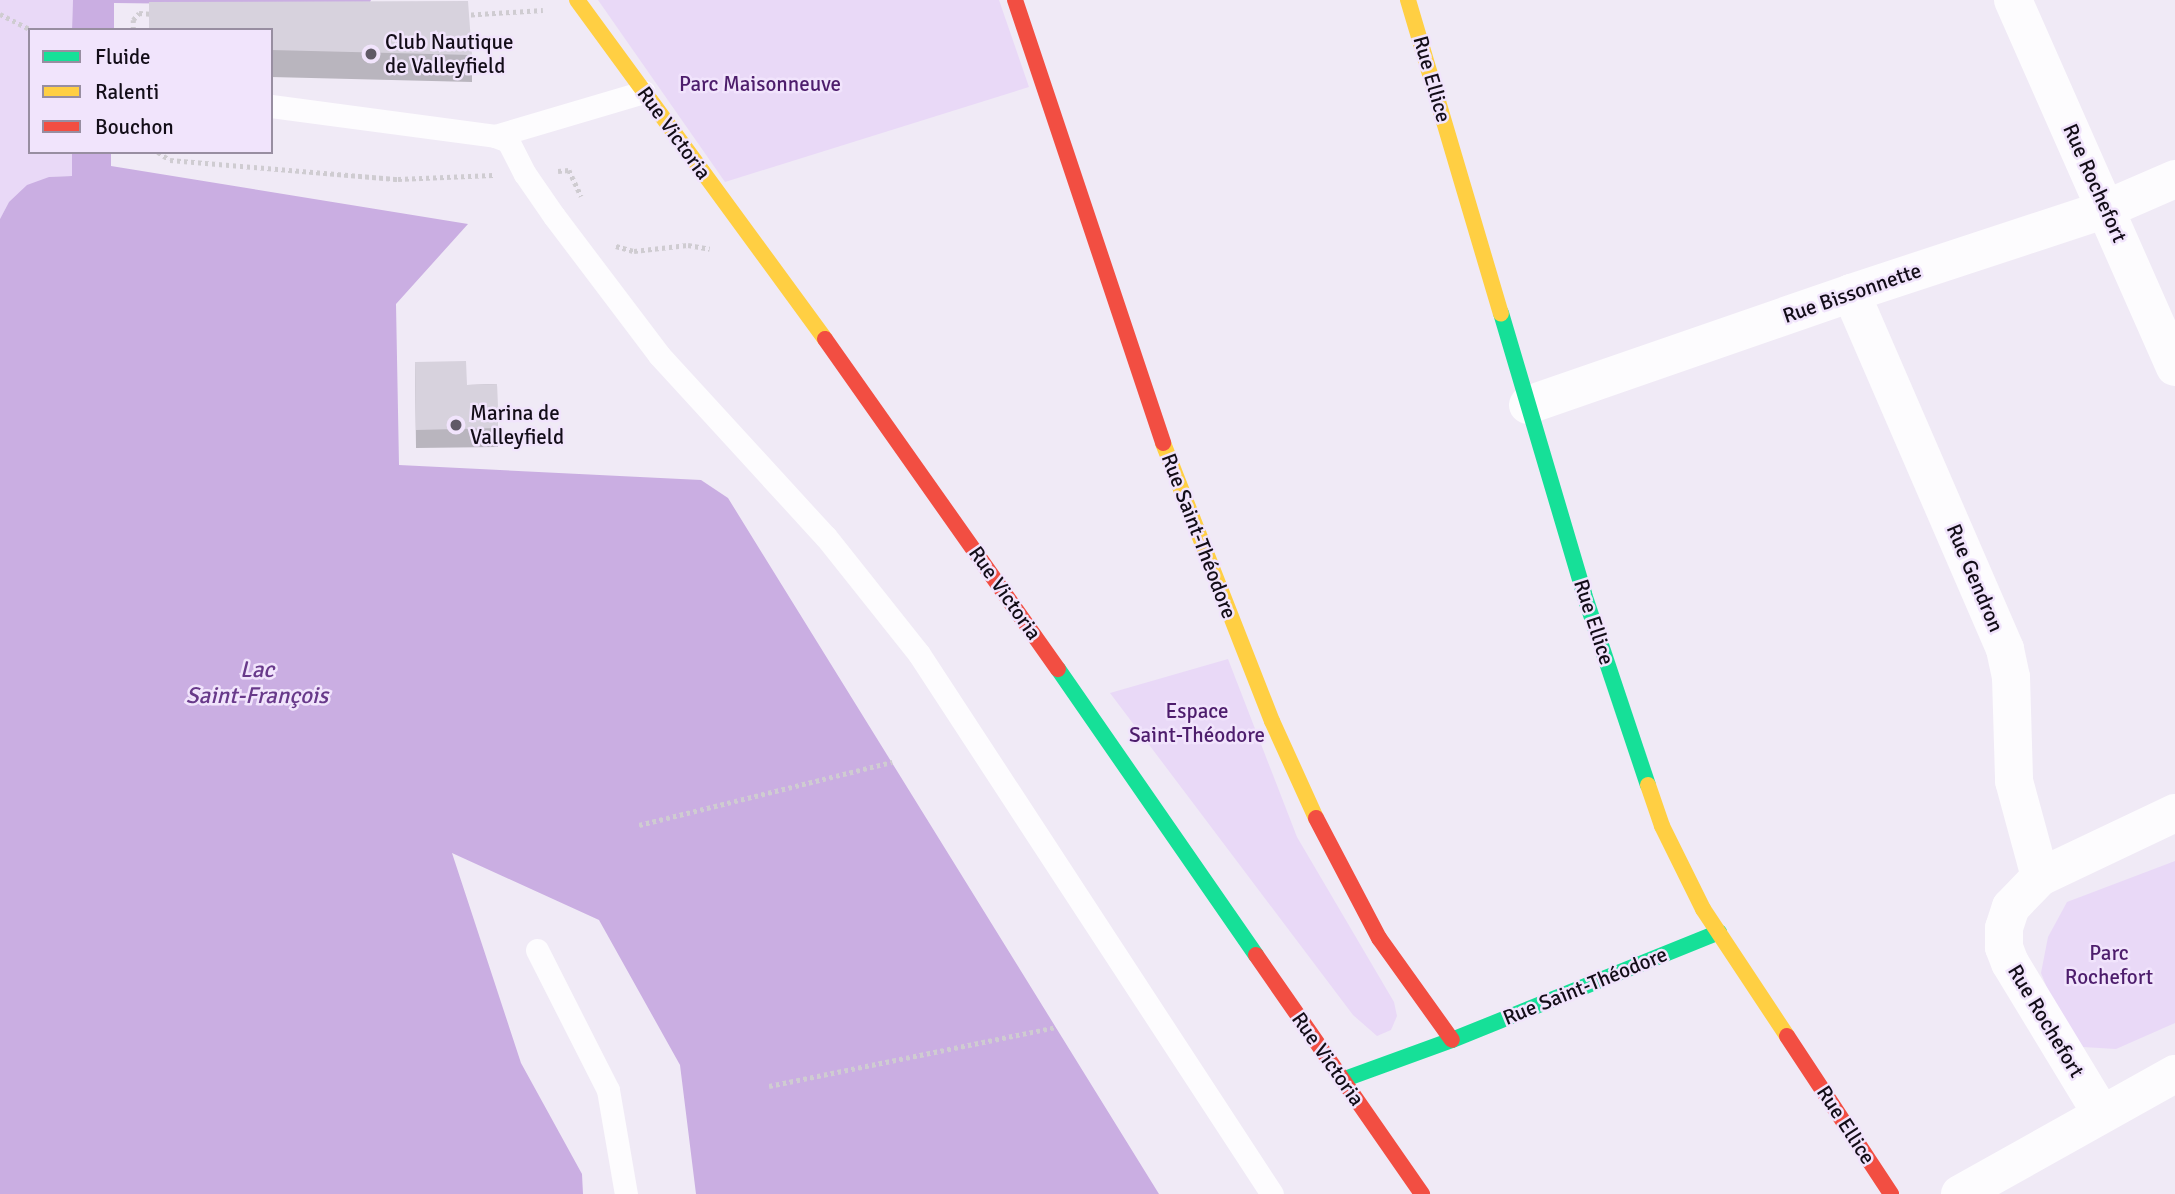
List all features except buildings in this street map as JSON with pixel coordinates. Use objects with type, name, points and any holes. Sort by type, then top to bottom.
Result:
[{"type":"street","name":"Rue Saint-Théodore","points":[[1015,0],[1170,464],[1272,721],[1322,832],[1379,938],[1452,1040]]},
{"type":"street","name":"Rue Ellice","points":[[1408,0],[1584,594],[1662,826],[1682,873],[1891,1194]]},
{"type":"street","name":"Rue Rochefort","points":[[2014,0],[2175,367]]},
{"type":"street","name":"Rue Victoria","points":[[579,4],[893,432],[1422,1194]]},
{"type":"street","name":"Rue Bissonnette","points":[[1528,405],[1851,293],[2106,209],[2175,179]]},
{"type":"street","name":"Rue Gendron","points":[[1851,293],[2005,649],[2011,677],[2014,781],[2040,877]]},
{"type":"street","name":"Rue Rochefort","points":[[2101,1113],[2010,963],[2004,947],[2004,928],[2011,907],[2040,877],[2175,813]]},
{"type":"street","name":"Rue Saint-Théodore","points":[[1342,1080],[1452,1040],[1719,932]]},
{"type":"street","points":[[1960,1194],[2175,1074]]},
{"type":"lane","points":[[495,136],[644,92]]},
{"type":"lane","points":[[273,106],[495,136],[508,141],[532,185],[659,355],[826,537],[919,654],[1272,1194]]},
{"type":"lane","points":[[537,950],[608,1090],[626,1194]]},
{"type":"path","points":[[451,15],[579,4]]},
{"type":"path","points":[[133,28],[133,20],[139,13],[165,14]]},
{"type":"path","points":[[0,14],[28,28]]},
{"type":"path","points":[[639,825],[892,762]]},
{"type":"path","points":[[769,1086],[1056,1027]]},
{"type":"green space","points":[[0,0],[73,0],[72,28],[28,28],[28,154],[72,154],[72,176],[49,177],[9,202],[0,219]]},
{"type":"green space","name":"Parc Maisonneuve","points":[[598,0],[999,0],[1029,87],[725,182]]},
{"type":"green space","name":"Espace Saint-Théodore","points":[[1228,659],[1297,837],[1394,1002],[1397,1016],[1391,1030],[1377,1036],[1353,1015],[1110,693]]},
{"type":"green space","name":"Parc Rochefort","points":[[2175,861],[2175,1023],[2116,1049],[2083,1047],[2062,1025],[2041,973],[2048,937],[2067,902]]},
{"type":"water","points":[[73,0],[371,0],[368,6],[114,3],[114,28],[72,28]]},
{"type":"water","name":"Lac Saint-François","points":[[72,154],[111,154],[111,166],[468,224],[396,304],[399,465],[701,480],[728,498],[1159,1194],[696,1194],[680,1065],[599,920],[452,853],[521,1063],[582,1174],[583,1194],[0,1194],[0,219],[9,202],[27,185],[49,177],[72,176]]},
{"type":"traffic: fast","points":[[1501,313],[1584,594],[1648,785]]},
{"type":"traffic: fast","points":[[1058,669],[1256,955]]},
{"type":"traffic: fast","points":[[1342,1080],[1452,1040],[1719,932]]},
{"type":"traffic: slow","points":[[577,0],[825,339]]},
{"type":"traffic: slow","points":[[1408,0],[1501,313]]},
{"type":"traffic: slow","points":[[1163,443],[1272,721],[1316,818]]},
{"type":"traffic: slow","points":[[1648,785],[1662,826],[1703,909],[1787,1036]]},
{"type":"traffic: jam","points":[[1015,0],[1163,443]]},
{"type":"traffic: jam","points":[[825,339],[1058,669]]},
{"type":"traffic: jam","points":[[1316,818],[1379,938],[1452,1040]]},
{"type":"traffic: jam","points":[[1256,955],[1422,1194]]},
{"type":"traffic: jam","points":[[1787,1036],[1891,1194]]},
{"type":"place","name":"Club Nautique de Valleyfield","points":[[371,54]]},
{"type":"place","name":"Marina de Valleyfield","points":[[456,425]]}]
